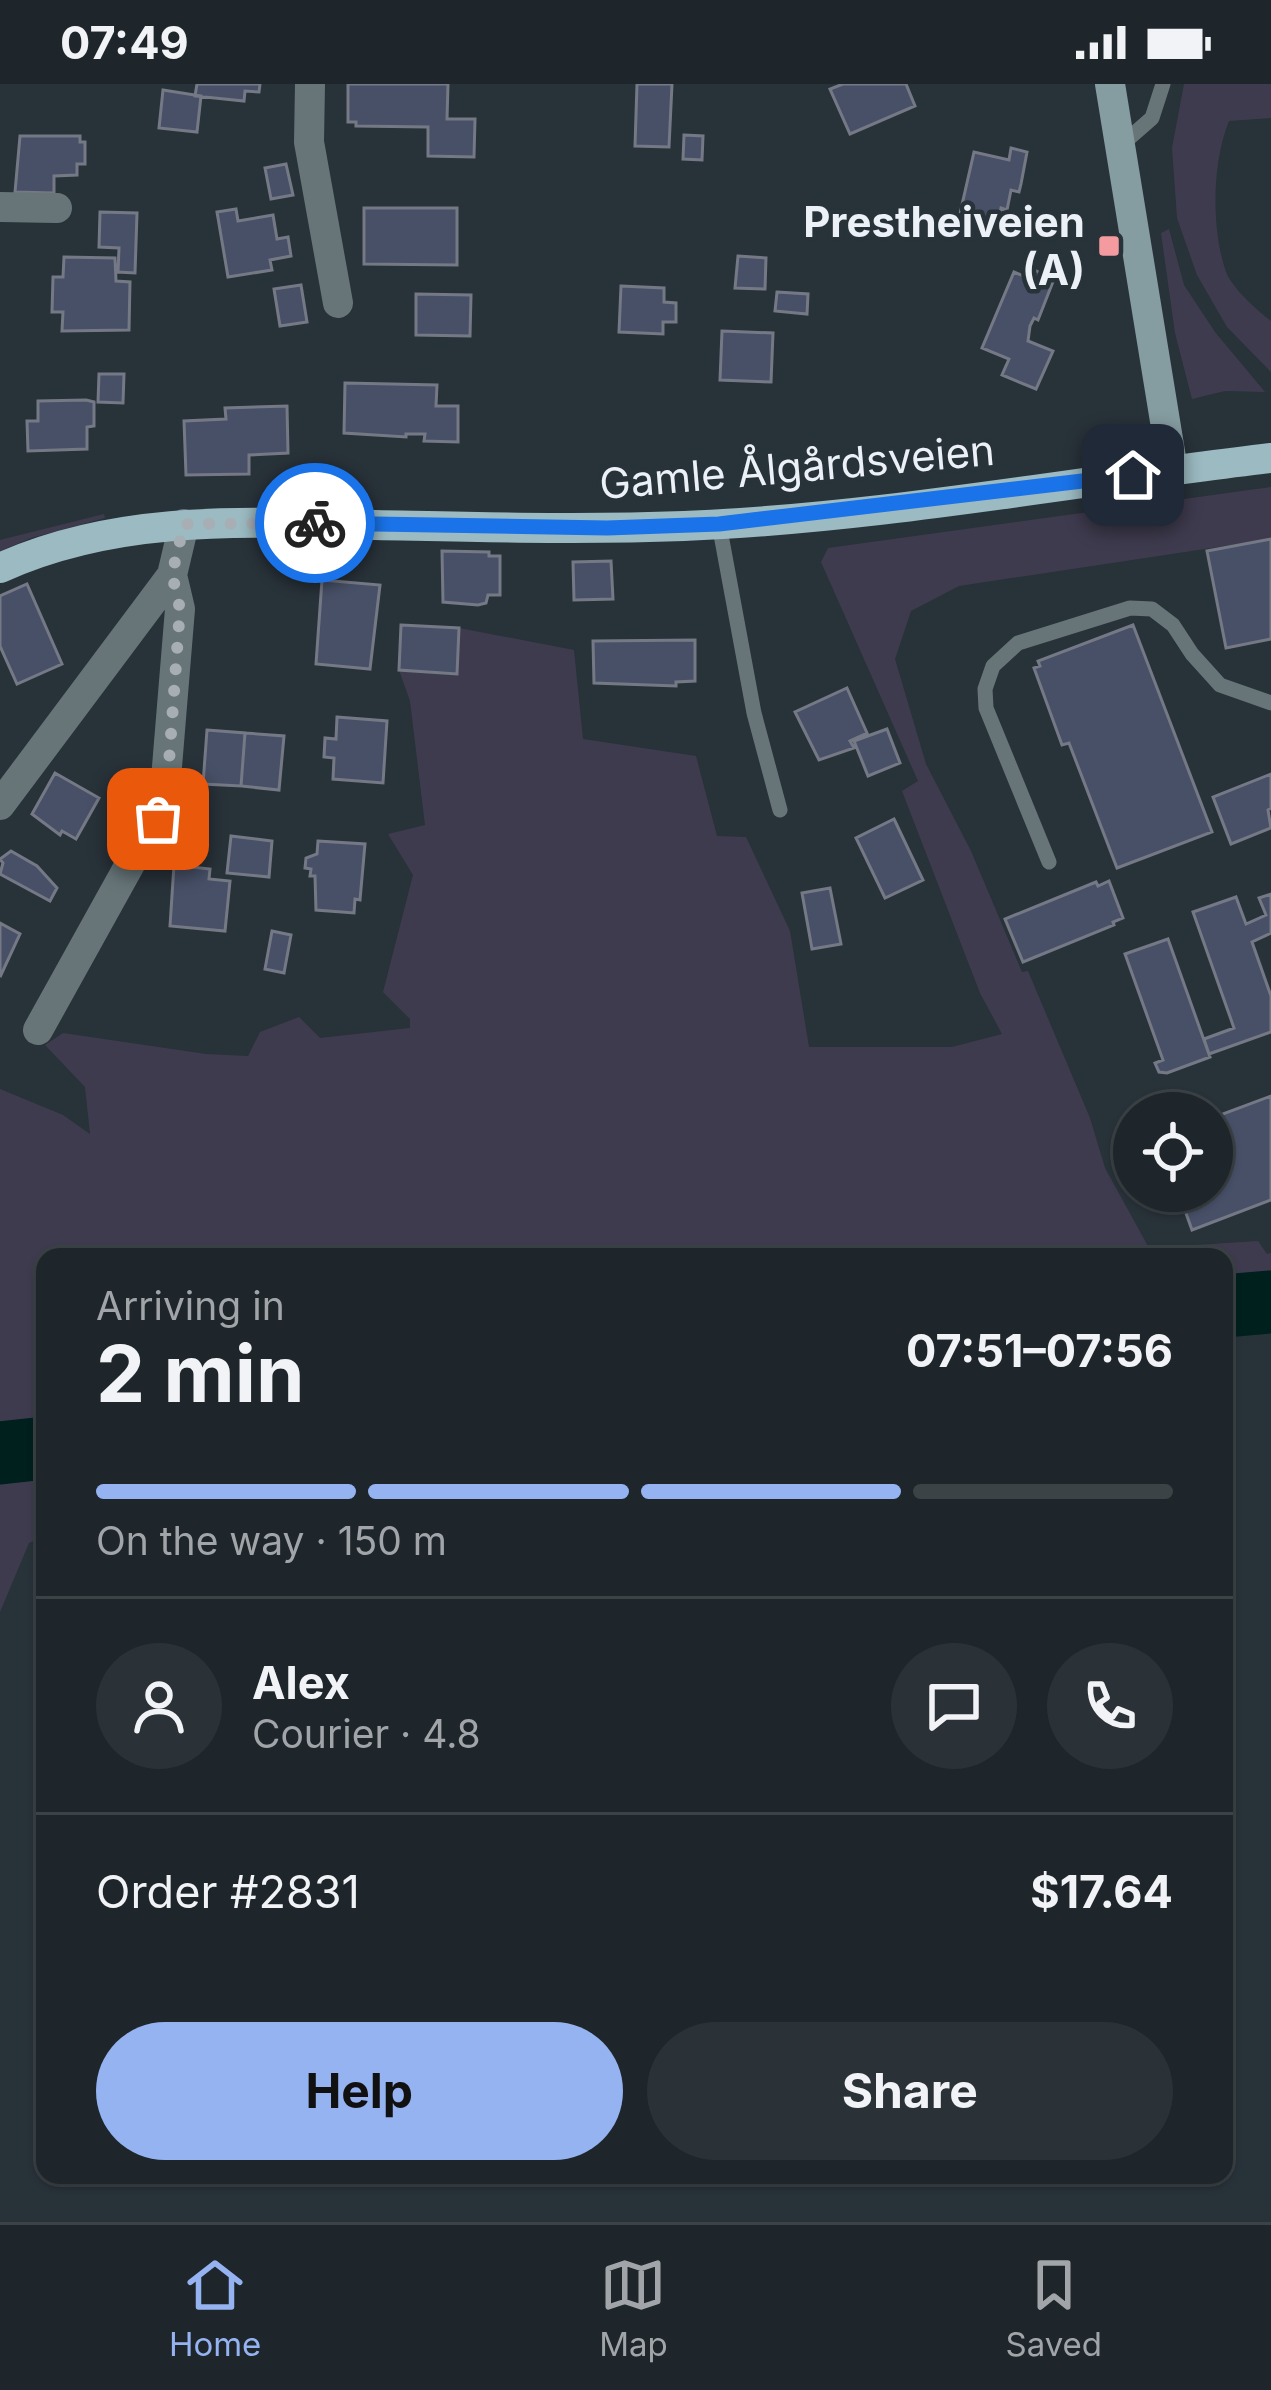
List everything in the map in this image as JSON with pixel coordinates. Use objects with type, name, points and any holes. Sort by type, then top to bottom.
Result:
[{"type":"main road","name":"Gamle Ålgårdsveien","points":[[0,568],[82,540],[184,524],[607,528],[719,524],[1271,458]]},
{"type":"street","points":[[310,84],[309,142],[338,303]]},
{"type":"street","points":[[1110,84],[1173,470]]},
{"type":"street","points":[[0,207],[56,208]]},
{"type":"street","points":[[0,805],[172,574],[184,524]]},
{"type":"street","points":[[38,1030],[164,803],[180,609],[172,574]]},
{"type":"lane","points":[[1120,146],[1152,118],[1163,84]]},
{"type":"lane","points":[[719,524],[754,713],[780,810]]},
{"type":"lane","points":[[1049,862],[986,708],[993,666],[1018,643],[1130,608],[1152,609],[1173,625],[1220,685],[1271,703]]},
{"type":"shaded area","points":[[1184,84],[1271,84],[1271,118],[1229,121],[1219,156],[1216,196],[1226,272],[1239,292],[1271,321],[1271,372],[1227,327],[1197,275],[1177,218],[1172,148]]},
{"type":"shaded area","points":[[1169,229],[1184,285],[1215,332],[1265,392],[1225,391],[1192,399],[1175,333],[1161,233]]},
{"type":"shaded area","points":[[1271,487],[1271,539],[959,586],[911,611],[895,659],[926,764],[971,851],[1022,972],[1028,971],[1090,1118],[1113,1183],[1113,1212],[1129,1212],[1149,1248],[36,1248],[36,1540],[29,1543],[0,1612],[0,1089],[63,1115],[90,1134],[85,1087],[45,1045],[63,1033],[248,1056],[260,1032],[299,1017],[320,1038],[410,1028],[410,1019],[383,992],[413,875],[388,834],[425,825],[410,701],[399,670],[456,673],[459,628],[574,650],[583,739],[696,756],[717,836],[746,837],[790,931],[809,1047],[952,1047],[1002,1034],[980,993],[902,791],[918,781],[821,562],[828,548]]},
{"type":"shaded area","points":[[104,514],[105,518],[0,551],[0,540]]},
{"type":"shaded area","points":[[1258,1241],[1271,1253],[1271,1319],[1233,1325],[1233,1248],[1149,1248]]},
{"type":"building","points":[[197,84],[260,84],[259,92],[245,91],[244,101],[195,96]]},
{"type":"building","points":[[348,84],[448,84],[447,119],[475,119],[474,157],[428,156],[428,127],[348,122]]},
{"type":"building","points":[[637,84],[672,84],[669,147],[635,146]]},
{"type":"building","points":[[843,84],[906,84],[915,106],[850,134],[830,89]]},
{"type":"building","points":[[163,90],[201,96],[197,132],[159,128]]},
{"type":"building","points":[[684,135],[703,136],[702,160],[683,159]]},
{"type":"building","points":[[20,136],[80,136],[80,142],[85,142],[85,164],[77,164],[77,175],[54,176],[54,193],[15,192]]},
{"type":"building","points":[[1011,148],[1027,152],[1019,192],[1011,190],[997,227],[959,218],[974,152],[1009,160]]},
{"type":"building","points":[[286,164],[293,195],[271,199],[265,168]]},
{"type":"building","points":[[364,208],[457,208],[457,265],[364,264]]},
{"type":"building","points":[[236,209],[238,221],[273,215],[277,239],[288,237],[291,256],[270,260],[272,270],[228,277],[217,212]]},
{"type":"building","points":[[100,212],[137,213],[135,273],[118,272],[119,248],[99,247]]},
{"type":"building","points":[[738,256],[766,258],[765,289],[735,288]]},
{"type":"building","points":[[64,257],[115,258],[116,281],[130,282],[129,330],[62,331],[63,312],[52,312],[53,277],[63,277]]},
{"type":"building","points":[[1030,268],[1054,279],[1038,320],[1034,318],[1030,326],[1028,341],[1053,351],[1036,389],[1002,375],[1009,359],[982,348],[1014,272],[1026,277]]},
{"type":"building","points":[[301,285],[307,322],[280,326],[274,289]]},
{"type":"building","points":[[621,286],[664,288],[664,302],[676,303],[676,322],[663,322],[663,334],[619,332]]},
{"type":"building","points":[[777,292],[808,294],[807,314],[775,311]]},
{"type":"building","points":[[416,294],[471,295],[470,336],[416,335]]},
{"type":"building","points":[[722,331],[773,333],[771,382],[720,380]]},
{"type":"building","points":[[99,374],[124,374],[123,403],[98,402]]},
{"type":"building","points":[[345,383],[437,385],[436,406],[458,406],[458,442],[424,441],[425,434],[344,433]]},
{"type":"building","points":[[38,401],[94,402],[87,449],[28,451],[27,421],[38,421]]},
{"type":"building","points":[[287,406],[288,453],[249,455],[249,474],[186,475],[184,421],[226,419],[225,408]]},
{"type":"building","points":[[1271,539],[1271,639],[1226,648],[1207,551]]},
{"type":"building","points":[[442,551],[500,556],[500,595],[488,595],[486,603],[478,605],[443,602]]},
{"type":"building","points":[[611,561],[613,599],[574,600],[573,562]]},
{"type":"building","points":[[322,580],[380,585],[370,669],[316,664]]},
{"type":"building","points":[[27,584],[62,664],[17,684],[0,646],[0,596]]},
{"type":"building","points":[[401,625],[459,628],[457,674],[399,670]]},
{"type":"building","points":[[1133,625],[1212,832],[1117,868],[1069,743],[1062,745],[1034,668],[1040,666],[1038,661]]},
{"type":"building","points":[[695,640],[695,681],[676,682],[676,686],[594,683],[593,641]]},
{"type":"building","points":[[847,688],[867,733],[850,741],[854,748],[819,760],[795,712]]},
{"type":"building","points":[[337,717],[387,721],[383,783],[333,779],[334,758],[324,757],[325,738],[336,739]]},
{"type":"building","points":[[887,729],[900,763],[868,776],[854,741]]},
{"type":"building","points":[[207,730],[245,733],[241,786],[203,784]]},
{"type":"building","points":[[245,733],[284,736],[279,790],[241,786]]},
{"type":"building","points":[[55,773],[99,798],[76,839],[62,831],[60,835],[32,814]]},
{"type":"building","points":[[1271,774],[1271,828],[1231,844],[1213,797]]},
{"type":"building","points":[[894,819],[923,880],[885,898],[856,838]]},
{"type":"building","points":[[231,836],[272,841],[269,877],[227,873]]},
{"type":"building","points":[[318,841],[365,844],[360,900],[355,899],[354,913],[316,910],[315,876],[305,868],[306,858],[317,854]]},
{"type":"building","points":[[11,851],[37,866],[57,888],[50,901],[0,874],[0,859]]},
{"type":"building","points":[[174,865],[210,869],[209,879],[230,881],[225,931],[170,926]]},
{"type":"building","points":[[1109,881],[1123,918],[1023,962],[1005,919]]},
{"type":"building","points":[[830,888],[841,944],[812,949],[802,893]]},
{"type":"building","points":[[1271,894],[1271,933],[1252,942],[1271,996],[1271,1032],[1209,1054],[1204,1039],[1234,1028],[1193,912],[1236,897],[1246,924],[1266,915],[1259,898]]},
{"type":"building","points":[[0,923],[20,934],[0,977]]},
{"type":"building","points":[[272,931],[291,935],[284,973],[265,969]]},
{"type":"building","points":[[1168,939],[1210,1057],[1167,1073],[1159,1072],[1155,1063],[1163,1060],[1125,954]]},
{"type":"building","points":[[1271,1096],[1271,1200],[1192,1230],[1186,1212],[1233,1212],[1233,1110]]},
{"type":"waterway","points":[[1233,1305],[1271,1302]]},
{"type":"waterway","points":[[0,1453],[36,1449]]},
{"type":"way so far","points":[[158,819],[168,776],[180,609],[172,574],[184,524],[315,523]]},
{"type":"place","name":"Prestheiveien (A)","points":[[1109,246]]},
{"type":"route","points":[[315,523],[607,528],[719,524],[1133,475]]}]
